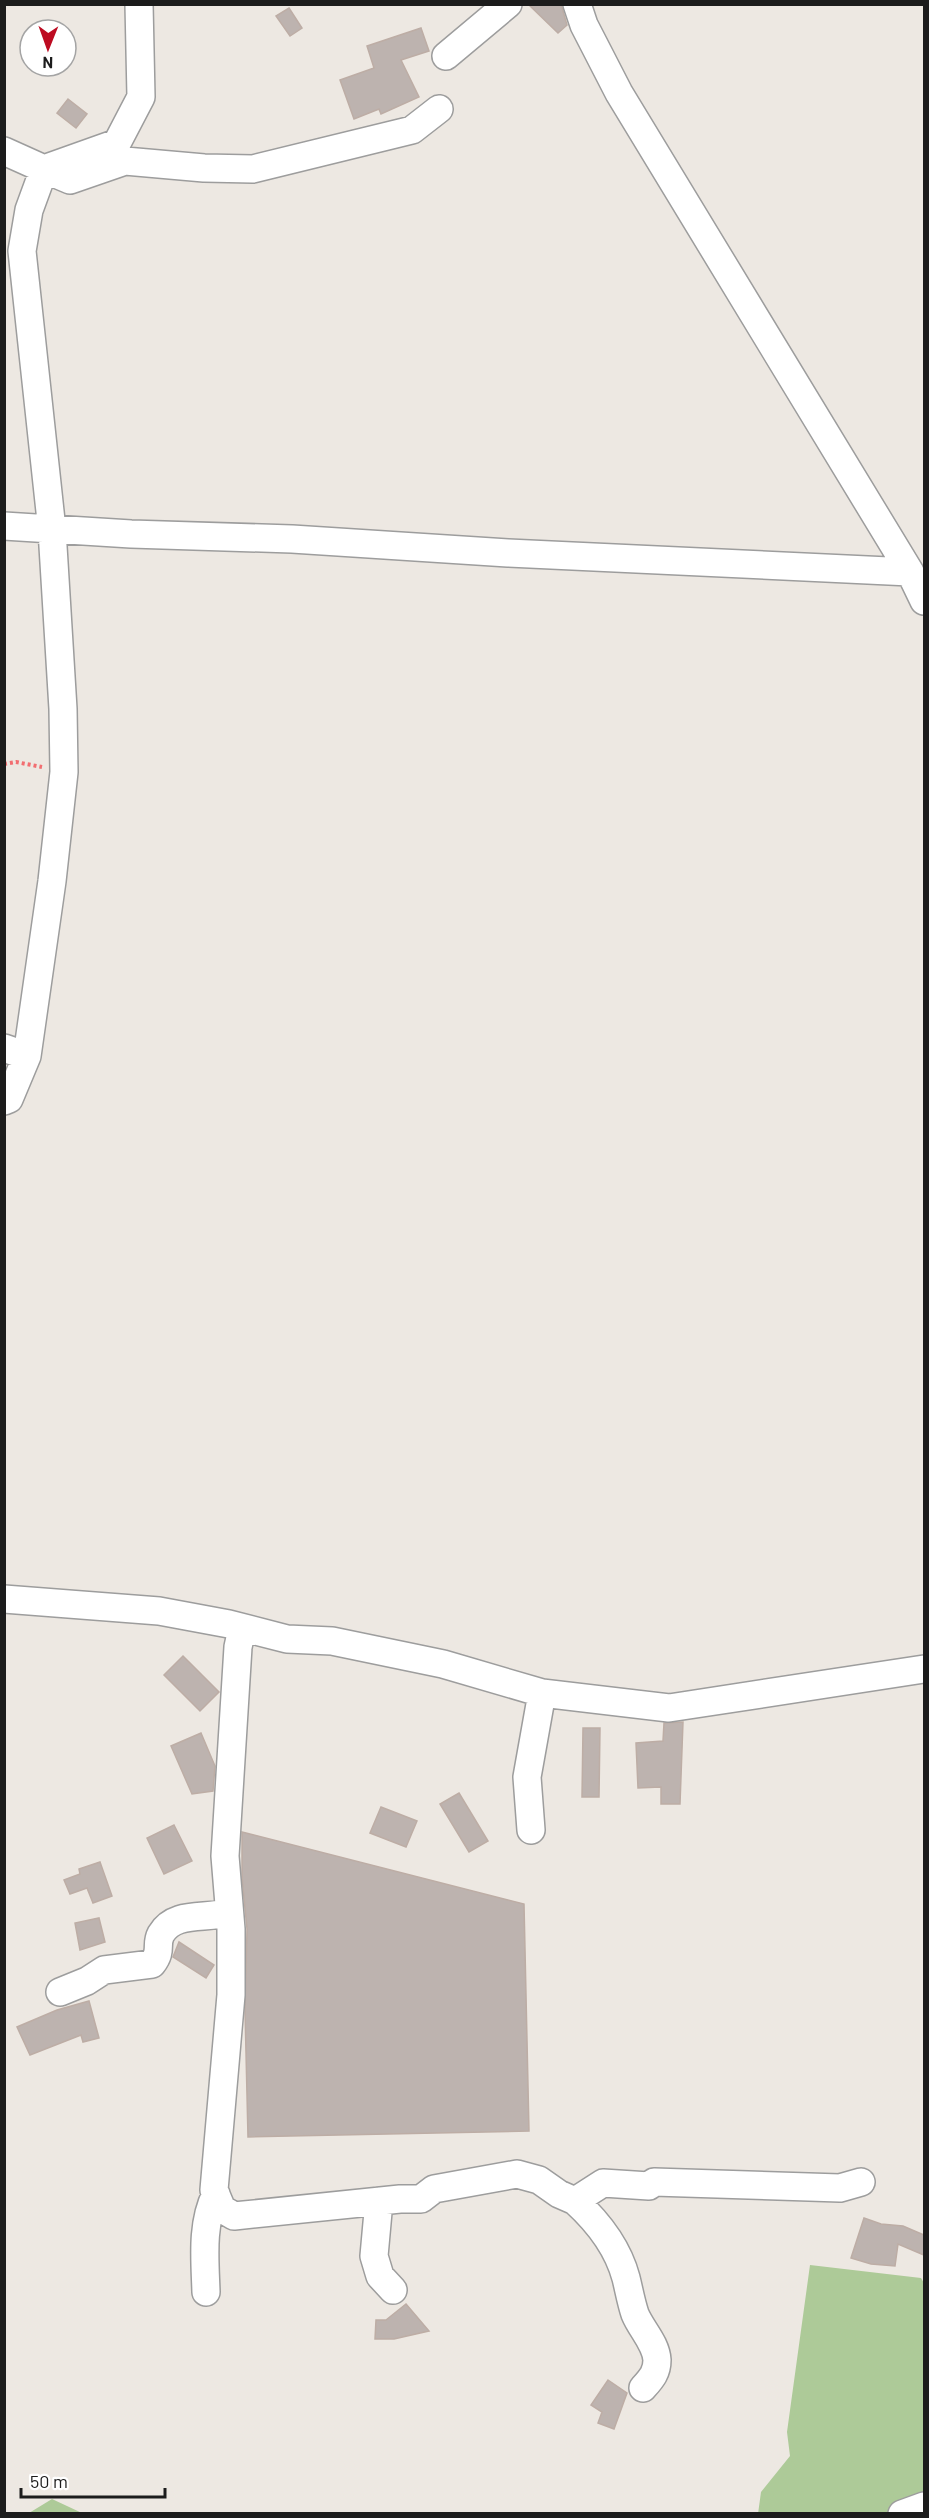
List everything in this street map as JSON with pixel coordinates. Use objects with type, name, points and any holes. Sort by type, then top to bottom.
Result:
[{"type":"street","points":[[44,169],[117,143],[141,97],[139,4]]},
{"type":"street","points":[[446,56],[508,4]]},
{"type":"street","points":[[577,4],[584,25],[619,93],[910,572],[924,601]]},
{"type":"street","points":[[4,151],[70,180],[125,161],[204,168],[253,169],[412,130],[439,110]]},
{"type":"street","points":[[4,1101],[9,1099],[16,1052],[50,903],[64,772],[63,709],[52,530],[22,251],[29,210],[44,169]]},
{"type":"street","points":[[4,526],[910,572]]},
{"type":"street","points":[[4,1599],[159,1611],[229,1624],[287,1639],[332,1641],[432,1662],[542,1693],[669,1708],[924,1669]]},
{"type":"street","points":[[242,1629],[227,1803],[225,1856],[231,1995],[214,2190],[222,2209],[234,2216],[379,2201],[421,2199],[434,2189],[517,2174],[539,2180],[575,2201],[591,2215],[616,2252],[626,2276],[635,2315],[657,2358],[654,2376],[643,2388]]},
{"type":"street","points":[[531,1830],[527,1777],[542,1693]]},
{"type":"street","points":[[60,1992],[87,1981],[104,1970],[152,1964],[159,1955],[160,1936],[170,1923],[186,1917],[216,1917],[229,1912]]},
{"type":"street","points":[[575,2201],[603,2183],[649,2186],[654,2182],[840,2188],[861,2182]]},
{"type":"street","points":[[207,2292],[205,2240],[211,2205],[216,2194]]},
{"type":"street","points":[[379,2201],[374,2256],[380,2276],[393,2290]]},
{"type":"street","points":[[902,2514],[924,2506]]},
{"type":"path","points":[[4,764],[16,762],[64,772]]},
{"type":"green space","points":[[810,2265],[921,2278],[924,2283],[924,2513],[758,2514],[761,2492],[790,2456],[787,2432]]},
{"type":"green space","points":[[52,2499],[82,2513],[29,2513]]},
{"type":"building","points":[[528,4],[561,4],[567,25],[558,33]]},
{"type":"building","points":[[289,8],[302,28],[290,36],[276,16]]},
{"type":"building","points":[[421,28],[429,51],[401,60],[419,97],[381,114],[379,109],[354,119],[340,80],[374,68],[367,46]]},
{"type":"building","points":[[68,99],[87,114],[76,128],[57,113]]},
{"type":"building","points":[[183,1656],[219,1692],[200,1711],[164,1675]]},
{"type":"building","points":[[683,1722],[680,1804],[661,1804],[661,1787],[638,1788],[636,1743],[663,1741],[664,1723]]},
{"type":"building","points":[[583,1728],[600,1728],[599,1797],[582,1797]]},
{"type":"building","points":[[201,1733],[215,1766],[213,1791],[192,1794],[171,1746]]},
{"type":"building","points":[[459,1793],[488,1841],[469,1852],[440,1804]]},
{"type":"building","points":[[381,1807],[417,1821],[406,1847],[370,1833]]},
{"type":"building","points":[[174,1825],[192,1861],[164,1874],[147,1838]]},
{"type":"building","points":[[242,1832],[524,1904],[529,2131],[248,2137],[245,2011],[247,1929],[242,1877]]},
{"type":"building","points":[[100,1862],[112,1896],[93,1903],[87,1888],[70,1894],[64,1880],[80,1874],[79,1869]]},
{"type":"building","points":[[99,1918],[105,1942],[80,1950],[75,1923]]},
{"type":"building","points":[[179,1942],[214,1965],[206,1978],[173,1957]]},
{"type":"building","points":[[89,2001],[99,2038],[83,2042],[81,2035],[30,2055],[17,2027],[57,2010]]},
{"type":"building","points":[[864,2218],[881,2224],[903,2226],[924,2235],[924,2255],[898,2244],[895,2266],[871,2264],[851,2258]]},
{"type":"building","points":[[406,2304],[429,2331],[394,2339],[375,2339],[376,2320],[386,2320]]},
{"type":"building","points":[[608,2380],[627,2393],[614,2429],[598,2423],[602,2412],[591,2405]]}]
